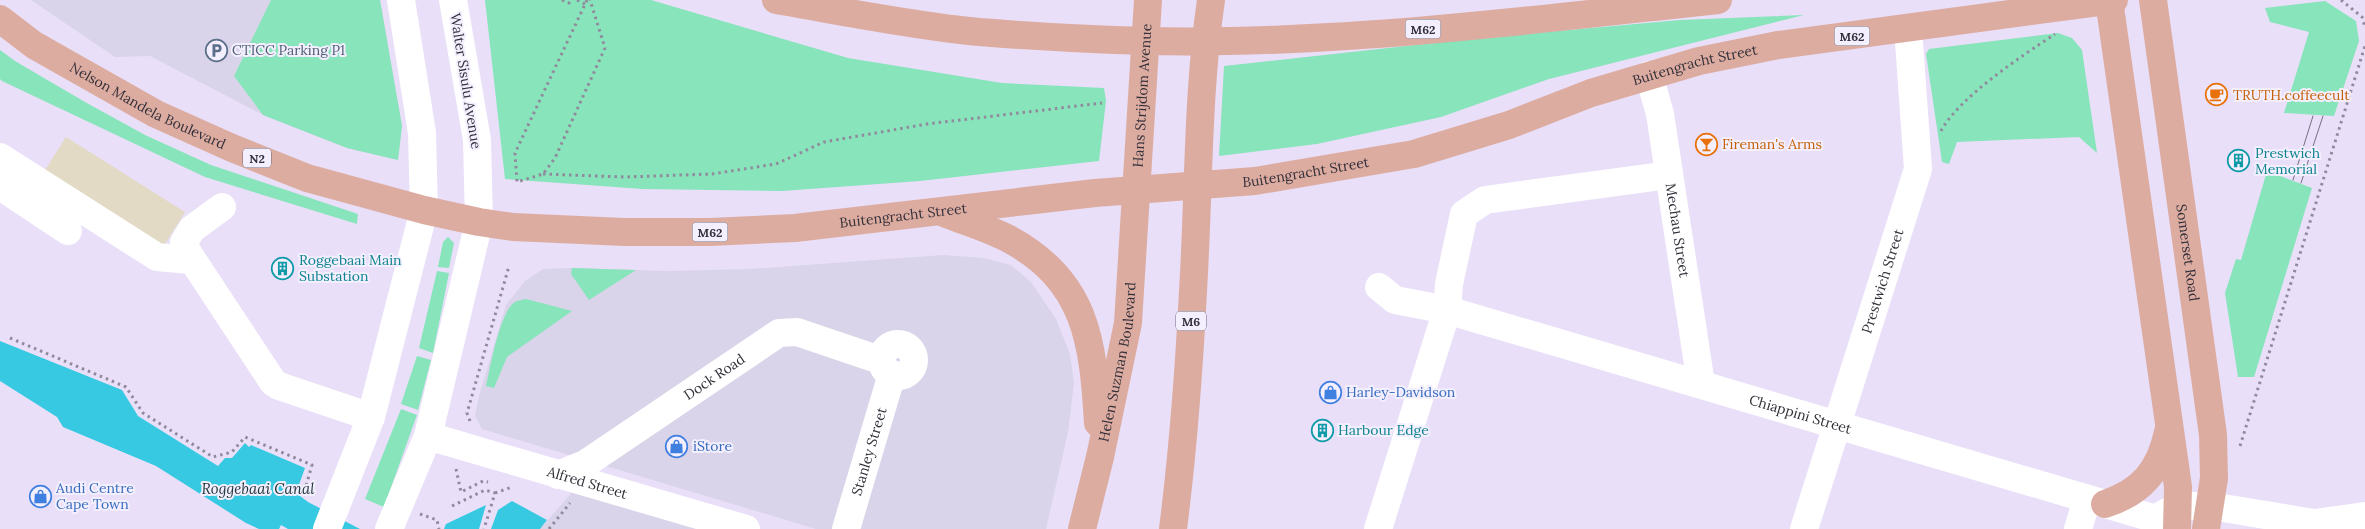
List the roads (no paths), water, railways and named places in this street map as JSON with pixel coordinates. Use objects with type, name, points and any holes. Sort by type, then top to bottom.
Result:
[{"type":"main road","name":"M62","points":[[776,0],[968,31],[1095,40],[1205,41],[1294,39],[1516,22],[1641,4],[1718,0]]},
{"type":"main road","name":"Hans Strijdom Avenue","points":[[1134,191],[1148,0]]},
{"type":"main road","points":[[1205,41],[1211,0]]},
{"type":"main road","name":"Buitengracht Street","points":[[479,222],[513,226],[624,232],[710,232],[795,228],[1095,193],[1196,187],[1255,181],[1414,154],[1508,125],[1649,75],[1699,61],[1778,45],[2111,0]]},
{"type":"main road","points":[[2111,0],[2169,426],[2171,521]]},
{"type":"main road","name":"Somerset Road","points":[[2153,0],[2213,435],[2215,462],[2209,518]]},
{"type":"main road","name":"Nelson Mandela Boulevard","points":[[0,19],[34,44],[99,84],[156,114],[232,148],[307,178],[424,210],[479,222]]},
{"type":"main road","name":"M6","points":[[1173,529],[1179,480],[1193,290],[1196,187],[1205,41]]},
{"type":"main road","name":"Helen Suzman Boulevard","points":[[1082,529],[1100,457],[1128,324],[1134,191]]},
{"type":"main road","points":[[940,212],[984,227],[1023,248],[1045,265],[1066,289],[1079,311],[1092,354],[1100,457]]},
{"type":"main road","points":[[2096,502],[2122,498],[2138,489],[2162,456],[2169,426]]},
{"type":"street","points":[[326,529],[371,417],[424,210],[422,133],[401,0]]},
{"type":"street","name":"Walter Sisulu Avenue","points":[[453,0],[477,140],[479,222]]},
{"type":"street","name":"Prestwich Street","points":[[1804,529],[1835,426],[1918,169],[1908,28]]},
{"type":"street","name":"Mechau Street","points":[[1649,75],[1660,114],[1701,384]]},
{"type":"street","points":[[0,157],[157,257],[191,260]]},
{"type":"street","points":[[1378,529],[1447,310],[1449,284],[1464,214],[1485,200],[1669,176]]},
{"type":"street","points":[[0,186],[68,231]]},
{"type":"street","points":[[222,207],[192,228],[186,235],[184,242],[191,260],[276,384],[371,417]]},
{"type":"street","points":[[390,527],[428,436],[479,222]]},
{"type":"street","name":"Chiappini Street","points":[[1379,287],[1395,300],[1447,310],[1701,384],[1835,426],[2096,502],[2171,521],[2209,518],[2306,526],[2365,516]]},
{"type":"street","name":"Dock Road","points":[[558,475],[585,464],[779,333],[797,332],[871,357],[887,366]]},
{"type":"street","name":"Stanley Street","points":[[846,529],[887,366]]},
{"type":"street","name":"Alfred Street","points":[[428,436],[746,529]]},
{"type":"street","points":[[1164,529],[1179,480]]},
{"type":"street","points":[[2078,529],[2096,502]]},
{"type":"water","name":"Roggebaai Canal","points":[[0,341],[122,390],[138,416],[218,466],[225,458],[232,458],[245,443],[249,447],[251,445],[305,468],[296,493],[308,502],[360,529],[288,529],[281,525],[279,529],[259,529],[246,523],[156,466],[63,427],[57,417],[0,381]]},
{"type":"water","points":[[512,501],[547,520],[540,529],[491,529],[498,510]]},
{"type":"water","points":[[486,505],[479,529],[444,529],[446,524]]},
{"type":"tram line","points":[[2293,180],[2313,116]]},
{"type":"tram line","points":[[2301,183],[2323,116]]},
{"type":"place","name":"CTICC Parking P1","points":[[216,50]]},
{"type":"place","name":"TRUTH.coffeecult","points":[[2217,95]]},
{"type":"place","name":"Fireman's Arms","points":[[1706,144]]},
{"type":"place","name":"Prestwich Memorial","points":[[2239,161]]},
{"type":"place","name":"Roggebaai Main Substation","points":[[283,268]]},
{"type":"place","name":"Harley-Davidson","points":[[1330,392]]},
{"type":"place","name":"Harbour Edge","points":[[1322,430]]},
{"type":"place","name":"iStore","points":[[677,446]]},
{"type":"place","name":"Audi Centre Cape Town","points":[[40,496]]}]
